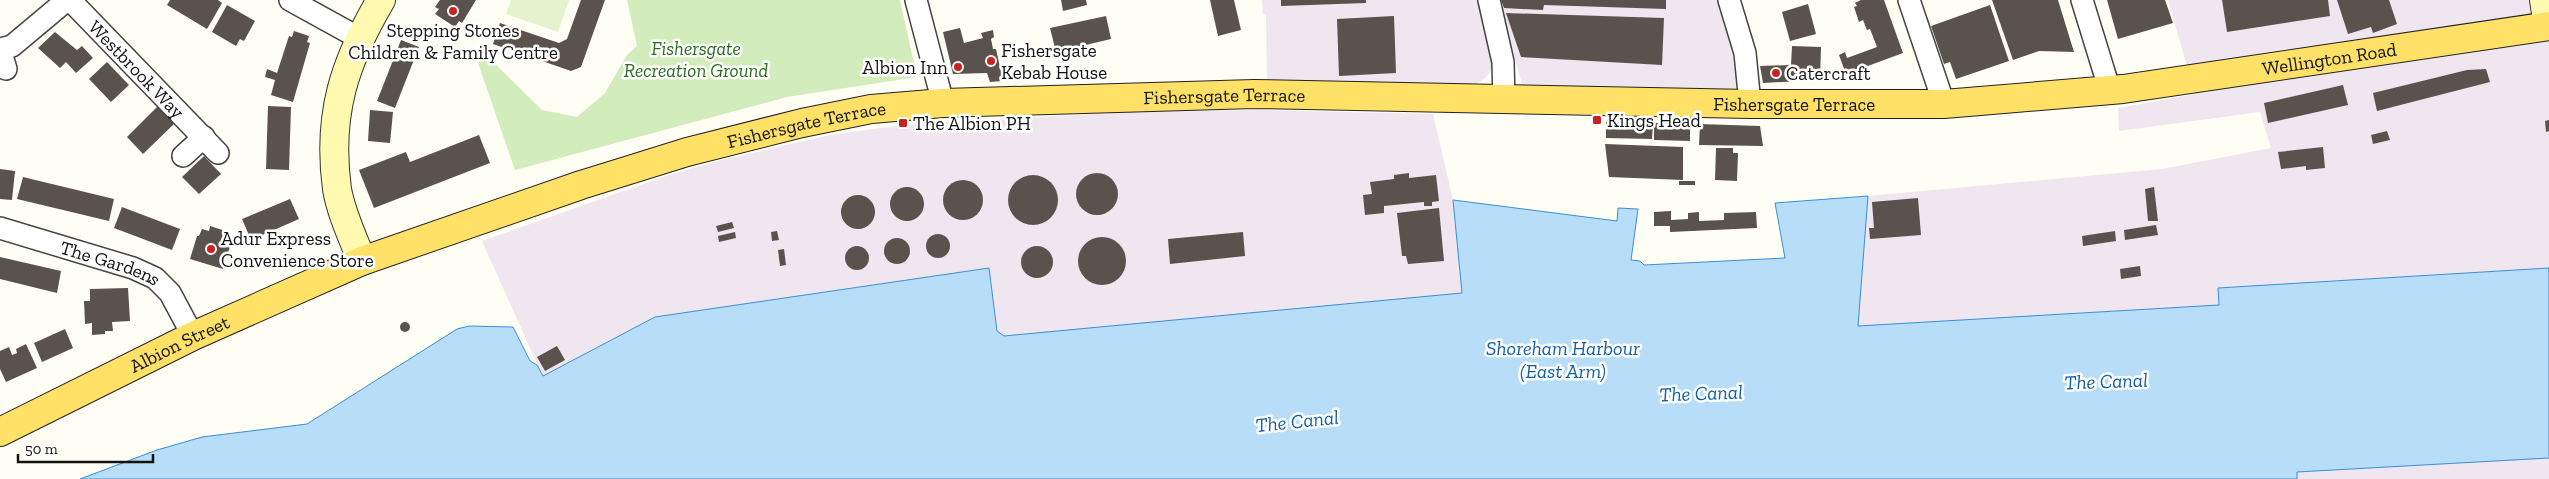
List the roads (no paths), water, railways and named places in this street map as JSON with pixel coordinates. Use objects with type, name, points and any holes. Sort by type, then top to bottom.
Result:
[{"type":"main road","name":"Wellington Road","points":[[2110,90],[2241,73],[2547,17]]},
{"type":"main road","name":"Fishersgate Terrace","points":[[362,261],[581,185],[687,152],[802,123],[862,111],[943,103],[1254,94],[1401,95],[1504,100],[1750,104],[1944,104],[2110,90]]},
{"type":"main road","name":"Albion Street","points":[[0,432],[193,336],[362,261]]},
{"type":"street","name":"Westbrook Way","points":[[6,69],[0,49],[12,46],[68,0],[218,153]]},
{"type":"street","points":[[290,0],[359,38]]},
{"type":"street","points":[[362,261],[337,190],[336,111],[345,74],[359,38],[381,0]]},
{"type":"street","points":[[916,0],[943,103]]},
{"type":"street","points":[[1489,0],[1503,62],[1504,100]]},
{"type":"street","points":[[1730,0],[1745,53],[1750,104]]},
{"type":"street","points":[[1909,0],[1944,104]]},
{"type":"street","points":[[2082,0],[2110,90]]},
{"type":"street","points":[[183,156],[204,137]]},
{"type":"street","name":"The Gardens","points":[[0,228],[134,268],[154,278],[170,293],[193,336]]},
{"type":"water","name":"Shoreham Harbour (East Arm)","points":[[1868,196],[1858,326],[2219,305],[2218,288],[2549,268],[2549,458],[2297,472],[2297,479],[80,479],[157,450],[202,437],[307,424],[457,329],[469,326],[513,327],[530,361],[537,365],[543,376],[655,317],[989,268],[997,331],[1004,336],[1462,293],[1453,200],[1617,221],[1618,208],[1638,209],[1631,260],[1640,261],[1644,265],[1785,258],[1775,203]]},
{"type":"place","name":"Stepping Stones Children & Family Centre","points":[[453,11]]},
{"type":"place","name":"Fishersgate Kebab House","points":[[991,61]]},
{"type":"place","name":"Albion Inn","points":[[958,67]]},
{"type":"place","name":"Catercraft","points":[[1776,73]]},
{"type":"place","name":"Kings Head","points":[[1597,120]]},
{"type":"place","name":"The Albion PH","points":[[903,123]]},
{"type":"place","name":"Adur Express Convenience Store","points":[[211,249]]},
{"type":"park label","name":"Fishersgate Recreation Ground","points":[[696,59]]},
{"type":"water label","name":"The Canal","points":[[2106,381]]},
{"type":"water label","name":"The Canal","points":[[1701,393]]},
{"type":"water label","name":"The Canal","points":[[1297,421]]}]
